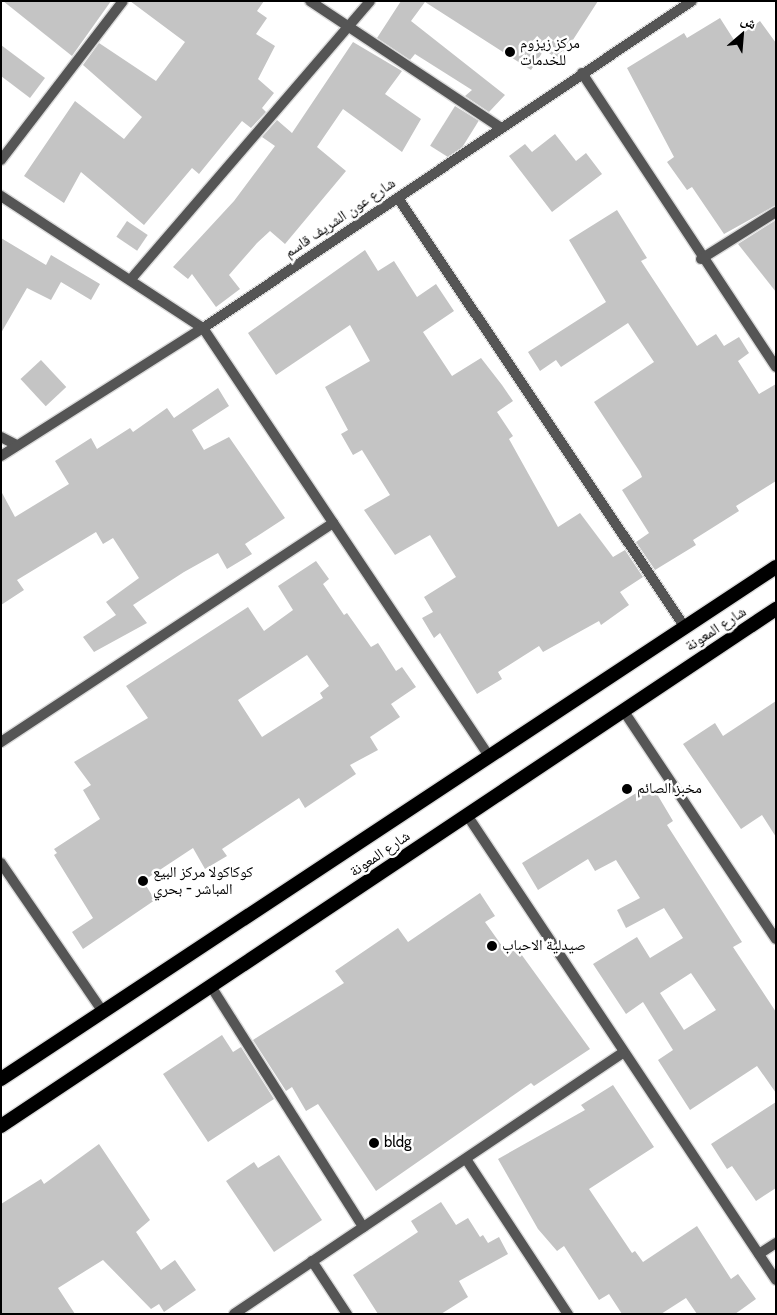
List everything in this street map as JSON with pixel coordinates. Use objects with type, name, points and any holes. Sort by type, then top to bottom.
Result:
[{"type":"highway","name":"شارع المعونة","points":[[1,1079],[776,567]]},
{"type":"highway","name":"شارع المعونة","points":[[1,1126],[212,988],[467,814],[776,609]]},
{"type":"street","points":[[1,160],[123,1]]},
{"type":"street","points":[[310,1],[501,128]]},
{"type":"street","points":[[132,278],[346,26],[370,1]]},
{"type":"street","name":"شارع عون الشريف قاسم","points":[[1,456],[203,328],[692,1]]},
{"type":"street","points":[[582,73],[701,259],[776,366]]},
{"type":"street","points":[[1,196],[132,278],[203,328],[489,756]]},
{"type":"street","points":[[398,198],[684,626]]},
{"type":"street","points":[[701,259],[776,212]]},
{"type":"street","points":[[1,437],[17,445]]},
{"type":"street","points":[[1,742],[333,522]]},
{"type":"street","points":[[623,710],[776,938]]},
{"type":"street","points":[[467,814],[623,1053],[776,1280]]},
{"type":"street","points":[[1,863],[103,1012]]},
{"type":"street","points":[[212,988],[363,1227]]},
{"type":"street","points":[[234,1314],[623,1053]]},
{"type":"street","points":[[466,1159],[568,1314]]},
{"type":"street","points":[[759,1254],[776,1243]]},
{"type":"street","points":[[312,1261],[347,1314]]},
{"type":"building","points":[[3,1],[111,1],[72,56]]},
{"type":"building","points":[[130,1],[264,1],[257,11],[267,18],[256,34],[275,46],[258,79],[274,93],[262,108],[266,112],[251,128],[242,121],[199,174],[192,168],[144,225],[81,172],[64,203],[24,176],[75,101],[124,139],[142,117],[83,65],[99,43],[156,81],[185,42]]},
{"type":"building","points":[[401,1],[598,1],[560,60],[544,50],[531,70],[425,2],[411,21],[505,95],[489,112],[465,96],[472,90],[415,54],[410,60],[377,38]]},
{"type":"building","points":[[720,18],[734,40],[760,21],[776,43],[776,205],[724,234],[692,187],[687,190],[667,162],[674,157],[627,68],[684,33],[687,38]]},
{"type":"building","points":[[353,42],[402,71],[385,94],[421,119],[402,152],[343,109],[317,147],[346,171],[285,244],[270,231],[257,243],[229,275],[240,289],[216,307],[192,274],[188,279],[173,267],[234,201],[275,146],[262,137],[277,120],[292,133]]},
{"type":"building","points":[[1,45],[45,78],[30,98],[1,76]]},
{"type":"building","points":[[455,106],[479,121],[454,161],[430,146]]},
{"type":"building","points":[[555,134],[576,161],[586,153],[602,174],[552,212],[509,156],[525,144],[532,152]]},
{"type":"building","points":[[617,210],[647,258],[641,261],[697,346],[716,334],[724,346],[739,337],[749,353],[738,361],[759,394],[776,384],[776,481],[736,506],[739,511],[693,540],[696,545],[655,570],[636,542],[649,533],[622,490],[642,477],[594,402],[654,362],[628,323],[561,367],[556,360],[540,371],[528,352],[606,302],[569,240]]},
{"type":"building","points":[[776,220],[776,292],[738,244]]},
{"type":"building","points":[[127,221],[148,235],[137,251],[116,237]]},
{"type":"building","points":[[1,238],[46,265],[51,255],[100,284],[91,300],[61,282],[51,300],[27,288],[1,333]]},
{"type":"building","points":[[365,250],[378,271],[394,261],[417,297],[436,284],[454,311],[423,332],[452,376],[481,358],[502,385],[513,401],[497,412],[513,436],[509,439],[558,527],[580,513],[613,557],[625,550],[643,577],[620,592],[629,605],[601,625],[599,621],[543,652],[539,646],[498,672],[502,679],[477,694],[440,633],[434,638],[422,618],[433,612],[424,597],[456,577],[430,535],[395,555],[364,510],[390,495],[362,450],[353,455],[341,434],[348,430],[325,387],[370,361],[350,325],[276,375],[248,333]]},
{"type":"building","points":[[41,360],[66,387],[46,406],[21,379]]},
{"type":"building","points":[[218,388],[229,406],[192,430],[204,450],[229,437],[285,518],[245,544],[252,554],[227,569],[218,553],[184,572],[133,605],[147,623],[94,652],[83,637],[116,615],[106,602],[139,578],[113,538],[103,544],[96,532],[17,580],[24,590],[1,605],[1,491],[15,517],[69,484],[55,461],[91,438],[97,449],[130,428],[133,432],[167,408],[174,418]]},
{"type":"building","points":[[316,561],[329,579],[323,584],[344,615],[347,613],[371,647],[378,643],[396,671],[402,667],[416,687],[391,704],[400,717],[370,737],[378,750],[350,765],[356,774],[305,808],[299,798],[222,849],[227,856],[205,869],[193,848],[143,881],[155,900],[83,949],[72,932],[93,918],[54,855],[57,853],[54,849],[100,819],[83,790],[91,785],[74,762],[148,718],[126,686],[248,607],[264,631],[293,610],[278,586]],"holes":[[[307,655],[329,686],[320,693],[323,698],[262,737],[238,700]]]},
{"type":"building","points":[[776,701],[776,837],[762,815],[741,829],[683,744],[715,723],[723,736]]},
{"type":"building","points":[[651,784],[673,821],[667,825],[742,942],[733,947],[776,1012],[776,1093],[757,1066],[690,1110],[658,1060],[673,1050],[643,1002],[626,1014],[593,964],[637,937],[650,958],[683,938],[664,908],[626,928],[617,910],[640,898],[616,860],[595,871],[588,859],[538,890],[522,863]],"holes":[[[691,973],[716,1010],[684,1030],[660,993]]]},
{"type":"building","points":[[480,893],[495,916],[485,922],[507,953],[516,947],[590,1049],[534,1086],[531,1083],[376,1191],[318,1104],[306,1111],[292,1087],[286,1091],[253,1040],[344,983],[335,971],[398,928],[408,942]]},
{"type":"building","points":[[222,1035],[233,1052],[241,1047],[274,1099],[208,1142],[163,1074]]},
{"type":"building","points":[[613,1085],[654,1147],[589,1189],[632,1253],[635,1251],[643,1262],[697,1226],[731,1279],[738,1274],[756,1299],[735,1314],[697,1314],[686,1298],[661,1314],[622,1314],[609,1294],[599,1300],[564,1246],[557,1251],[538,1229],[498,1159],[585,1110],[581,1105]]},
{"type":"building","points":[[776,1102],[776,1188],[756,1201],[732,1166],[727,1169],[711,1144]]},
{"type":"building","points":[[99,1144],[150,1220],[136,1232],[161,1270],[175,1260],[196,1290],[164,1312],[159,1304],[151,1309],[103,1260],[58,1288],[75,1314],[1,1314],[1,1204],[41,1179],[44,1184]]},
{"type":"building","points":[[279,1155],[322,1220],[274,1252],[226,1181],[254,1162],[258,1168]]},
{"type":"building","points":[[441,1202],[456,1225],[468,1218],[480,1237],[483,1235],[488,1243],[499,1237],[508,1254],[459,1281],[468,1297],[441,1314],[378,1314],[353,1275],[418,1232],[411,1221]]},
{"type":"place","name":"مركز زيزوم للخدمات","points":[[510,52]]},
{"type":"place","name":"مخبز الصائم","points":[[627,789]]},
{"type":"place","name":"كوكاكولا مركز البيع المباشر - بحري","points":[[143,881]]},
{"type":"place","name":"صيدلية الاحباب","points":[[492,946]]},
{"type":"place","name":"bldg","points":[[374,1143]]}]
